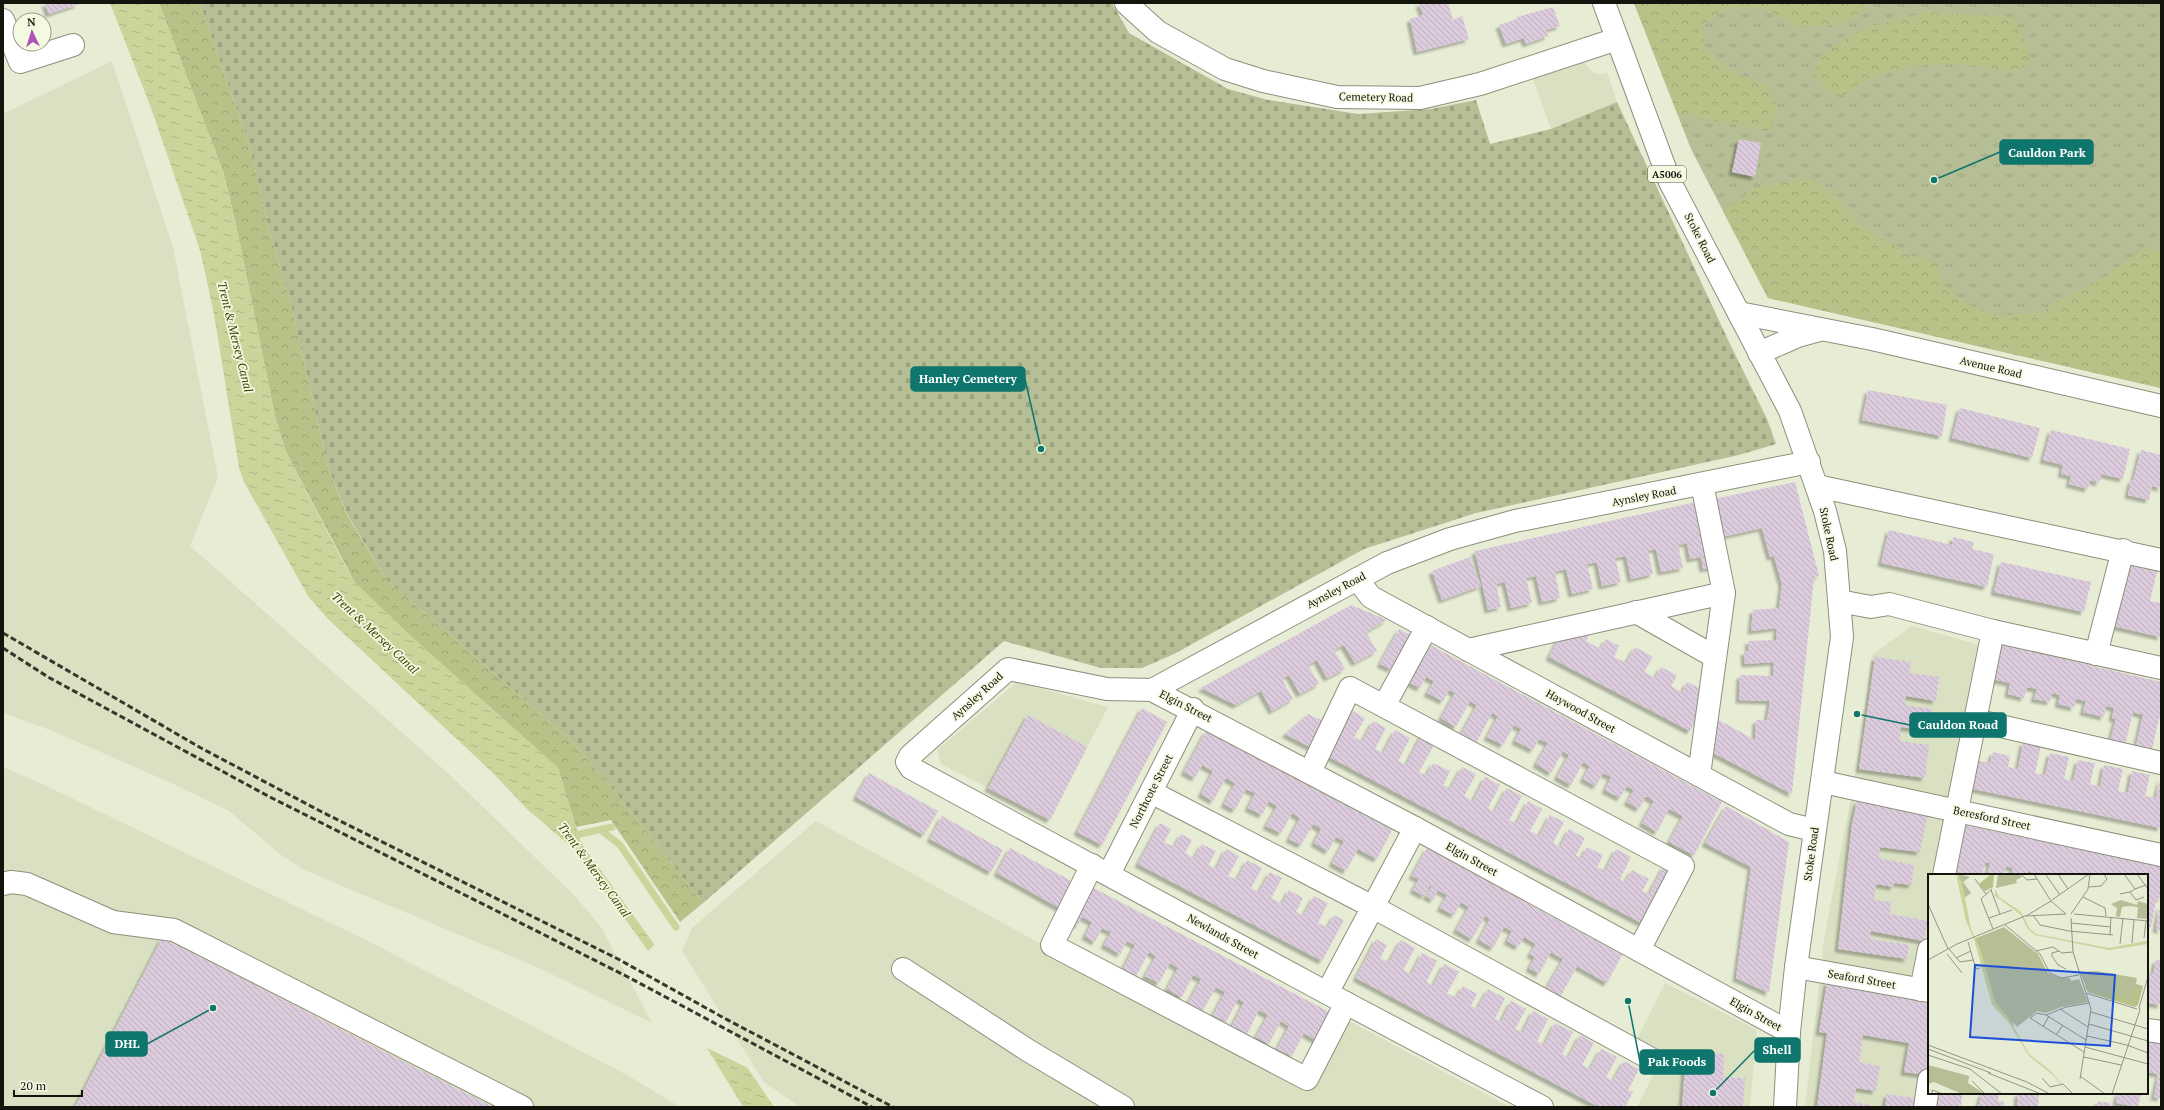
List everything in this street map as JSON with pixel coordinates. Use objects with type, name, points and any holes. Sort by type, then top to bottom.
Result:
[{"type":"street","name":"Cemetery Road","points":[[1126,3],[1158,32],[1225,69],[1263,81],[1337,98],[1420,98],[1480,84],[1617,39]]},
{"type":"street","name":"Stoke Road","points":[[1604,3],[1670,182],[1790,411],[1817,486],[1835,551],[1842,637],[1823,782],[1814,830],[1796,967],[1789,1032],[1785,1107]]},
{"type":"street","points":[[3,20],[20,62],[73,45]]},
{"type":"street","name":"Avenue Road","points":[[1739,313],[1799,323],[1820,330],[1872,339],[2161,406]]},
{"type":"street","name":"Avenue Road","points":[[1759,353],[1798,336],[1820,330]]},
{"type":"street","name":"Aynsley Road","points":[[907,762],[910,756],[1008,668],[1107,689],[1152,690],[1387,563],[1450,540],[1515,521],[1809,462]]},
{"type":"street","points":[[1698,775],[1724,593],[1702,484]]},
{"type":"street","points":[[1817,486],[2123,550],[2161,560]]},
{"type":"street","points":[[2096,654],[2123,550]]},
{"type":"street","name":"Haywood Street","points":[[1357,579],[1371,597],[1789,824],[1814,830]]},
{"type":"street","points":[[1468,650],[1724,593]]},
{"type":"street","points":[[1839,601],[1871,607],[1889,604],[1993,631],[2161,668]]},
{"type":"street","points":[[1636,612],[1715,657]]},
{"type":"street","points":[[1384,706],[1427,627]]},
{"type":"street","points":[[1944,874],[1993,631]]},
{"type":"street","points":[[1310,772],[1350,688],[1683,866],[1642,958]]},
{"type":"street","name":"Elgin Street","points":[[1152,690],[1192,709],[1415,828],[1642,958],[1789,1032]]},
{"type":"street","name":"Northcote Street","points":[[1192,709],[1151,792],[1052,945],[1307,1079],[1346,1003]]},
{"type":"street","points":[[1974,720],[2161,762]]},
{"type":"street","name":"Newlands Street","points":[[907,762],[911,768],[1100,869],[1531,1104]]},
{"type":"street","name":"Beresford Street","points":[[1823,782],[2161,855]]},
{"type":"street","points":[[1151,792],[1373,907],[1653,1060]]},
{"type":"street","points":[[1327,993],[1415,828]]},
{"type":"street","points":[[3,884],[11,882],[27,884],[113,922],[174,930],[522,1107]]},
{"type":"street","points":[[1925,990],[1928,960]]},
{"type":"street","name":"Seaford Street","points":[[1796,967],[1925,990]]},
{"type":"street","points":[[903,969],[1029,1051],[1123,1107]]},
{"type":"street","points":[[2148,1030],[2161,1032]]},
{"type":"street","points":[[1925,1107],[1928,1087]]},
{"type":"shaded area","points":[[112,61],[173,247],[218,477],[190,546],[449,774],[575,896],[601,927],[652,1023],[541,969],[304,870],[281,855],[229,811],[169,782],[50,730],[3,713],[3,114]]},
{"type":"shaded area","points":[[1582,61],[1594,73],[1602,74],[1607,72],[1617,102],[1551,129],[1533,79]]},
{"type":"shaded area","points":[[1912,626],[1979,645],[1938,874],[1928,874],[1928,932],[1917,993],[1928,996],[1929,1094],[1927,1107],[1805,1107],[1824,939],[1860,750],[1872,655]]},
{"type":"shaded area","points":[[1017,682],[1108,707],[1050,820],[941,764],[937,750]]},
{"type":"shaded area","points":[[3,767],[36,781],[366,940],[627,1075],[680,1107],[3,1107]]},
{"type":"shaded area","points":[[816,821],[1173,1016],[1308,1085],[1349,1021],[1510,1107],[800,1107],[764,1082],[682,951],[692,928]]},
{"type":"shaded area","points":[[1665,983],[1757,1030],[1750,1107],[1637,1107],[1662,1058],[1635,1043]]},
{"type":"green space","points":[[159,3],[200,3],[250,147],[268,224],[292,308],[328,467],[348,517],[387,580],[571,740],[609,784],[703,903],[680,922],[611,820],[576,827],[558,768],[417,642],[355,583],[285,450],[275,416],[237,229],[224,174]]},
{"type":"green space","points":[[200,3],[1112,3],[1129,33],[1228,89],[1268,100],[1358,114],[1431,109],[1476,100],[1490,144],[1551,129],[1617,102],[1729,342],[1767,419],[1776,444],[1739,455],[1476,513],[1364,549],[1174,654],[1142,668],[1101,668],[1004,641],[703,903],[609,784],[571,740],[387,580],[348,516],[328,467],[292,308],[268,224],[250,147]]},
{"type":"green space","points":[[1634,3],[2161,3],[2161,388],[1768,298],[1691,149]]},
{"type":"green space","points":[[1634,3],[1867,3],[1853,18],[1826,27],[1799,26],[1761,8],[1727,9],[1702,25],[1705,51],[1733,71],[1768,87],[1778,108],[1769,131],[1677,113]]},
{"type":"green space","points":[[1926,12],[2014,17],[2029,50],[2030,60],[2015,72],[1971,65],[1949,64],[1903,68],[1882,74],[1861,83],[1843,96],[1826,89],[1814,74],[1822,54],[1865,28]]},
{"type":"green space","points":[[1807,178],[1831,192],[1859,224],[1908,255],[1937,262],[1943,284],[1971,306],[1999,316],[2042,312],[2057,301],[2094,284],[2145,248],[2161,252],[2161,388],[1768,298],[1723,211],[1753,189]]},
{"type":"water","name":"Trent & Mersey Canal","points":[[110,3],[159,3],[224,174],[237,229],[275,416],[285,450],[355,583],[417,642],[558,768],[581,843],[654,944],[745,1064],[774,1107],[743,1107],[646,948],[575,850],[527,809],[491,771],[328,619],[308,596],[244,482],[239,468],[214,314],[200,250],[151,108]]},
{"type":"pier","points":[[656,943],[750,1069],[705,1047],[645,950],[648,951]]},
{"type":"building","points":[[45,3],[79,4],[52,13],[48,12]]},
{"type":"building","points":[[1419,3],[1448,3],[1453,20],[1462,16],[1469,39],[1417,52],[1410,19],[1423,15]]},
{"type":"building","points":[[1553,7],[1560,26],[1546,30],[1548,36],[1526,44],[1524,38],[1506,44],[1499,25],[1518,19],[1517,17]]},
{"type":"building","points":[[1739,139],[1761,143],[1755,177],[1732,172]]},
{"type":"building","points":[[1868,390],[1947,405],[1942,436],[1862,420]]},
{"type":"building","points":[[1960,408],[2040,428],[2032,458],[1952,438]]},
{"type":"building","points":[[2051,430],[2130,449],[2123,479],[2101,474],[2099,483],[2090,480],[2088,489],[2069,484],[2071,476],[2061,474],[2063,465],[2043,460]]},
{"type":"building","points":[[2141,450],[2161,455],[2161,488],[2152,486],[2149,500],[2128,495],[2131,480],[2133,481]]},
{"type":"building","points":[[1795,482],[1819,576],[1814,578],[1792,794],[1710,751],[1715,718],[1755,740],[1756,720],[1767,720],[1770,701],[1739,700],[1740,675],[1773,676],[1774,662],[1745,664],[1744,652],[1749,651],[1748,641],[1776,640],[1777,628],[1751,631],[1753,610],[1779,608],[1782,584],[1774,556],[1770,557],[1762,528],[1722,537],[1714,499]]},
{"type":"building","points":[[1705,500],[1714,567],[1703,569],[1701,557],[1690,559],[1687,543],[1678,545],[1683,568],[1661,572],[1656,549],[1648,551],[1653,574],[1631,579],[1626,556],[1615,558],[1621,582],[1602,586],[1597,562],[1587,564],[1593,589],[1572,594],[1566,569],[1555,572],[1560,598],[1542,602],[1536,576],[1526,578],[1532,603],[1511,608],[1505,582],[1496,584],[1501,607],[1488,610],[1475,551]]},
{"type":"building","points":[[1889,530],[1952,545],[1953,537],[1974,542],[1972,549],[1994,554],[1987,587],[1881,563]]},
{"type":"building","points":[[1470,557],[1481,586],[1442,600],[1432,571]]},
{"type":"building","points":[[2131,557],[2159,563],[2150,601],[2160,603],[2161,600],[2161,637],[2109,625]]},
{"type":"building","points":[[2001,562],[2091,582],[2084,612],[1994,592]]},
{"type":"building","points":[[1351,605],[1387,620],[1366,632],[1377,651],[1355,663],[1344,645],[1334,650],[1345,669],[1327,678],[1317,660],[1308,665],[1319,684],[1300,694],[1289,675],[1282,679],[1293,699],[1272,711],[1261,691],[1236,705],[1201,688]]},
{"type":"building","points":[[1399,629],[1414,637],[1402,661],[1397,659],[1391,669],[1380,664]]},
{"type":"building","points":[[1563,630],[1590,633],[1586,641],[1600,649],[1606,639],[1619,646],[1614,657],[1626,663],[1635,647],[1653,657],[1644,672],[1655,678],[1661,667],[1677,675],[1671,686],[1682,693],[1687,682],[1703,690],[1698,701],[1705,705],[1690,731],[1549,657]]},
{"type":"building","points":[[1423,641],[1722,802],[1694,855],[1669,842],[1683,816],[1669,809],[1657,832],[1642,823],[1654,801],[1646,796],[1639,809],[1627,802],[1634,790],[1627,786],[1620,798],[1605,790],[1611,777],[1603,773],[1596,786],[1583,779],[1590,766],[1583,762],[1571,785],[1557,777],[1569,755],[1563,751],[1551,773],[1536,764],[1548,743],[1539,739],[1533,750],[1515,741],[1521,729],[1514,725],[1503,745],[1487,737],[1498,716],[1492,713],[1475,745],[1460,736],[1477,705],[1470,701],[1456,727],[1441,718],[1455,693],[1449,690],[1443,701],[1427,693],[1434,681],[1426,677],[1420,688],[1406,681]]},
{"type":"building","points":[[1996,643],[2161,682],[2161,719],[2159,718],[2152,750],[2136,746],[2143,715],[2133,712],[2125,745],[2110,741],[2116,719],[2112,718],[2114,708],[2106,706],[2104,717],[2083,712],[2086,701],[2076,699],[2074,708],[2058,704],[2060,695],[2052,693],[2050,702],[2034,699],[2037,689],[2027,687],[2024,698],[2008,694],[2010,683],[1988,678]]},
{"type":"building","points":[[1875,657],[1911,662],[1909,673],[1939,677],[1936,701],[1906,696],[1905,705],[1933,709],[1930,731],[1901,727],[1900,741],[1929,745],[1925,778],[1859,769]]},
{"type":"building","points":[[1142,708],[1167,722],[1102,845],[1077,832]]},
{"type":"building","points":[[1351,710],[1365,718],[1354,737],[1362,742],[1373,721],[1386,728],[1375,749],[1383,753],[1395,730],[1410,738],[1398,761],[1406,765],[1422,734],[1436,741],[1419,772],[1426,776],[1433,763],[1450,771],[1443,785],[1450,789],[1462,767],[1476,774],[1464,796],[1473,801],[1485,777],[1500,785],[1488,808],[1494,812],[1507,788],[1522,796],[1509,820],[1516,824],[1528,801],[1542,809],[1530,831],[1539,836],[1550,815],[1564,822],[1553,843],[1560,847],[1569,829],[1585,838],[1576,855],[1581,859],[1587,847],[1603,855],[1597,867],[1605,871],[1616,849],[1631,857],[1620,879],[1625,882],[1632,870],[1649,879],[1642,891],[1649,894],[1664,866],[1675,872],[1647,926],[1322,753]]},
{"type":"building","points":[[1308,714],[1328,723],[1314,749],[1285,734]]},
{"type":"building","points":[[1028,715],[1087,747],[1050,820],[988,788]]},
{"type":"building","points":[[1206,731],[1392,830],[1377,859],[1358,849],[1346,871],[1332,863],[1344,841],[1336,837],[1328,851],[1314,843],[1321,829],[1313,824],[1301,845],[1289,839],[1300,818],[1292,813],[1281,833],[1266,826],[1277,806],[1269,801],[1262,815],[1248,808],[1255,793],[1246,789],[1235,810],[1224,804],[1235,783],[1226,778],[1213,801],[1201,794],[1213,771],[1202,765],[1195,778],[1184,772]]},
{"type":"building","points":[[2023,742],[2041,746],[2035,773],[2045,775],[2050,753],[2069,757],[2064,779],[2073,781],[2078,760],[2095,763],[2090,784],[2100,787],[2104,765],[2123,769],[2118,791],[2128,793],[2132,771],[2150,775],[2145,796],[2156,798],[2161,776],[2161,828],[1969,788],[1975,760],[1990,763],[1993,752],[2010,756],[2008,767],[2018,769]]},
{"type":"building","points":[[869,773],[938,811],[924,835],[856,797]]},
{"type":"building","points":[[1857,801],[1928,815],[1920,852],[1880,847],[1879,858],[1914,865],[1912,885],[1894,883],[1894,887],[1876,884],[1874,900],[1891,902],[1890,914],[1928,921],[1924,941],[1871,931],[1870,939],[1909,945],[1907,959],[1838,949],[1852,824]]},
{"type":"building","points":[[1726,806],[1789,842],[1769,993],[1736,978],[1751,867],[1705,843]]},
{"type":"building","points":[[942,816],[1003,850],[991,872],[930,839]]},
{"type":"building","points":[[1160,823],[1171,829],[1164,842],[1174,847],[1181,834],[1192,840],[1185,853],[1194,858],[1202,844],[1216,851],[1208,865],[1216,869],[1226,849],[1239,856],[1228,876],[1237,880],[1247,860],[1262,868],[1251,888],[1259,892],[1270,872],[1282,878],[1271,898],[1282,904],[1289,890],[1303,898],[1296,912],[1303,916],[1314,896],[1328,903],[1318,923],[1327,928],[1334,915],[1344,920],[1322,961],[1138,864]]},
{"type":"building","points":[[1959,824],[2161,866],[2161,899],[2157,898],[2151,927],[2148,927],[2148,874],[2037,874],[2028,871],[2028,874],[2011,874],[2013,868],[2006,866],[2004,874],[1987,874],[1990,863],[1985,862],[1982,874],[1958,874],[1949,872]]},
{"type":"building","points":[[1010,848],[1077,884],[1063,910],[997,873]]},
{"type":"building","points":[[1427,848],[1622,955],[1607,983],[1577,966],[1559,999],[1545,991],[1563,959],[1551,952],[1539,974],[1529,968],[1535,957],[1530,954],[1536,944],[1524,937],[1518,947],[1507,941],[1512,931],[1504,927],[1493,948],[1479,940],[1490,919],[1485,916],[1472,939],[1456,930],[1469,907],[1461,902],[1454,915],[1440,908],[1447,895],[1438,890],[1433,900],[1426,896],[1432,886],[1430,885],[1424,896],[1413,890],[1419,879],[1412,876]]},
{"type":"building","points":[[1088,885],[1333,1014],[1319,1042],[1304,1033],[1292,1056],[1277,1049],[1289,1026],[1281,1021],[1269,1044],[1256,1037],[1268,1015],[1259,1010],[1246,1036],[1231,1028],[1244,1002],[1238,999],[1226,1022],[1213,1015],[1225,992],[1216,987],[1202,1012],[1187,1005],[1201,979],[1193,975],[1182,997],[1167,989],[1178,968],[1170,963],[1159,983],[1145,976],[1156,956],[1149,952],[1134,980],[1121,973],[1135,945],[1127,941],[1120,954],[1104,945],[1111,932],[1102,928],[1095,942],[1085,936],[1092,922],[1082,917],[1078,925],[1069,921]]},
{"type":"building","points":[[2161,906],[2161,930],[2156,929]]},
{"type":"building","points":[[162,938],[493,1107],[75,1107]]},
{"type":"building","points":[[1376,939],[1387,945],[1380,958],[1389,962],[1401,940],[1415,948],[1403,970],[1411,974],[1422,953],[1437,961],[1426,982],[1433,986],[1444,964],[1459,972],[1447,993],[1456,998],[1463,986],[1477,994],[1471,1006],[1477,1009],[1488,989],[1505,998],[1495,1019],[1501,1022],[1511,1001],[1526,1009],[1515,1029],[1522,1033],[1533,1011],[1548,1019],[1537,1041],[1544,1045],[1555,1023],[1573,1032],[1562,1054],[1568,1058],[1580,1035],[1594,1043],[1582,1065],[1590,1069],[1601,1049],[1617,1057],[1606,1077],[1613,1081],[1624,1061],[1639,1069],[1628,1090],[1633,1092],[1625,1107],[1599,1107],[1356,978]]},
{"type":"building","points":[[2156,960],[2161,960],[2161,1005],[2148,1003],[2148,973],[2153,974]]},
{"type":"building","points":[[1827,982],[1928,999],[1928,1060],[1926,1075],[1904,1072],[1909,1043],[1863,1035],[1859,1062],[1880,1066],[1876,1091],[1856,1088],[1854,1102],[1880,1107],[1817,1107],[1827,1033],[1819,1032]]},
{"type":"building","points":[[2148,1039],[2161,1042],[2161,1098],[2154,1097],[2159,1074],[2148,1072]]},
{"type":"building","points":[[1686,1052],[1724,1054],[1723,1077],[1745,1078],[1743,1107],[1682,1107]]},
{"type":"building","points":[[1887,1094],[1921,1099],[1920,1107],[1885,1107]]},
{"type":"building","points":[[1936,1094],[1962,1095],[1961,1107],[1936,1107]]},
{"type":"building","points":[[1982,1094],[1999,1094],[1998,1101],[2004,1102],[2003,1107],[1978,1107]]},
{"type":"building","points":[[2018,1094],[2039,1094],[2038,1107],[2017,1107]]},
{"type":"building","points":[[2118,1094],[2141,1094],[2138,1107],[2116,1103]]},
{"type":"building","points":[[2098,1101],[2110,1103],[2110,1107],[2097,1107]]},
{"type":"waterway","name":"Trent & Mersey Canal","points":[[571,836],[612,827]]},
{"type":"waterway","points":[[601,830],[620,845],[676,927]]},
{"type":"railway","points":[[3,633],[201,748],[322,812],[618,959],[724,1018],[893,1107]]},
{"type":"railway","points":[[3,648],[48,677],[268,796],[628,977],[872,1107]]},
{"type":"place","name":"Cauldon Park","points":[[1934,180]]},
{"type":"place","name":"Hanley Cemetery","points":[[1041,449]]},
{"type":"place","name":"Cauldon Road","points":[[1857,714]]},
{"type":"place","name":"Pak Foods","points":[[1628,1001]]},
{"type":"place","name":"DHL","points":[[213,1008]]},
{"type":"place","name":"Shell","points":[[1713,1093]]}]
